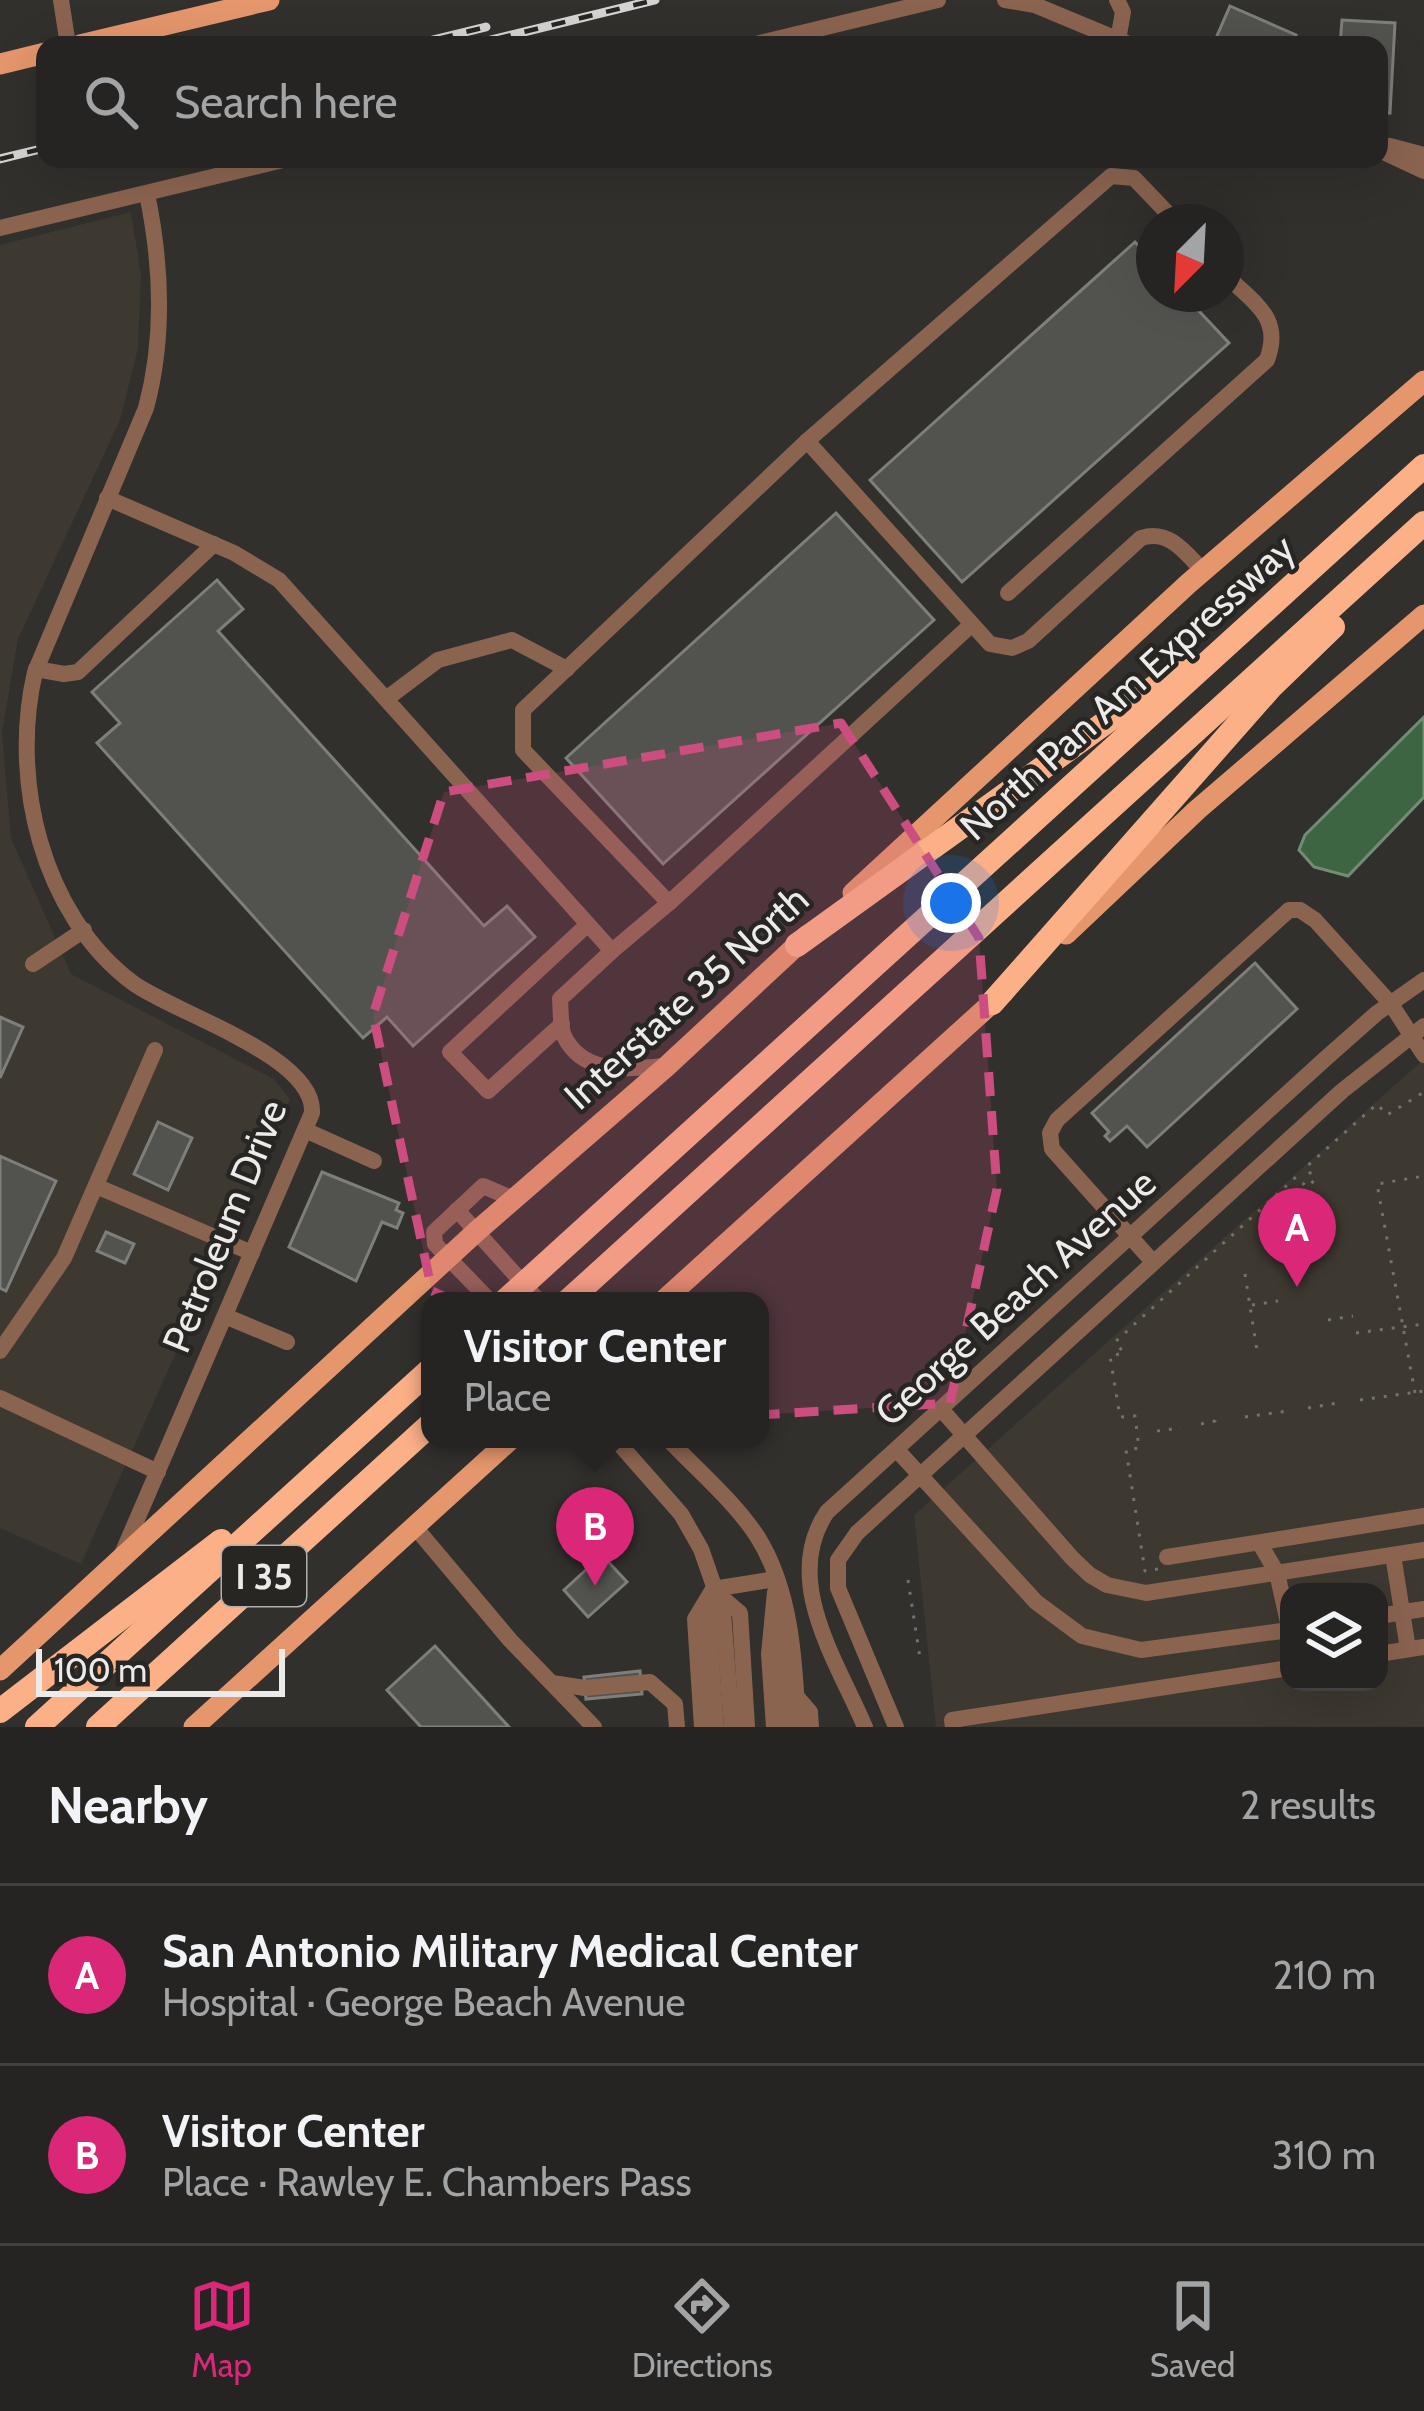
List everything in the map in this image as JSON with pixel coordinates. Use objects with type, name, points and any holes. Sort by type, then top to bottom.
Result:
[{"type":"highway","name":"North Pan Am Expressway","points":[[516,1292],[1424,466]]},
{"type":"highway","name":"North Pan Am Expressway","points":[[578,1292],[1424,523]]},
{"type":"highway","points":[[992,1003],[1270,688],[1424,539]]},
{"type":"highway","points":[[797,945],[1292,587]]},
{"type":"highway","name":"I 35","points":[[38,1727],[421,1378]]},
{"type":"highway","name":"I 35","points":[[98,1727],[421,1433]]},
{"type":"highway","points":[[0,1712],[334,1457]]},
{"type":"main road","points":[[118,36],[269,0]]},
{"type":"main road","points":[[0,64],[36,55]]},
{"type":"main road","name":"Interstate 35 North","points":[[0,1670],[483,1237],[514,1199],[667,1066],[1204,571],[1424,380]]},
{"type":"main road","points":[[673,1292],[1197,810],[1424,615]]},
{"type":"main road","points":[[194,1727],[501,1448]]},
{"type":"street","points":[[61,0],[67,36]]},
{"type":"street","points":[[789,36],[938,0]]},
{"type":"street","points":[[1006,0],[1036,3],[1111,36]]},
{"type":"street","points":[[1117,0],[1125,36]]},
{"type":"street","points":[[1388,148],[1424,155]]},
{"type":"street","points":[[1388,151],[1424,171]]},
{"type":"street","points":[[0,228],[251,168]]},
{"type":"street","points":[[668,903],[523,749],[523,710],[808,441],[1111,176],[1133,178],[1158,204]]},
{"type":"street","name":"Petroleum Drive","points":[[119,1560],[305,1130],[313,1100],[300,1080],[262,1051],[132,982],[84,930],[61,894],[33,815],[26,743],[27,703],[36,669],[146,409],[159,348],[158,254],[147,194]]},
{"type":"street","points":[[1008,593],[1267,360],[1275,338],[1271,322],[1244,294]]},
{"type":"street","points":[[808,441],[991,644],[1012,648],[1028,641],[1141,538],[1155,533],[1174,541],[1204,571]]},
{"type":"street","points":[[107,498],[214,544],[279,580],[612,951]]},
{"type":"street","points":[[36,669],[78,672],[214,544]]},
{"type":"street","points":[[667,1066],[606,1070],[580,1057],[563,1035],[560,999],[972,624]]},
{"type":"street","points":[[386,700],[438,659],[512,640],[567,669]]},
{"type":"street","points":[[1154,1262],[1052,1149],[1050,1133],[1057,1120],[1289,910],[1300,910],[1315,920],[1418,1030],[1424,1055]]},
{"type":"street","points":[[562,1024],[488,1091],[451,1052],[586,925]]},
{"type":"street","points":[[33,964],[84,930]]},
{"type":"street","name":"George Beach Avenue","points":[[865,1727],[809,1594],[806,1559],[812,1534],[826,1512],[1391,1004],[1424,980]]},
{"type":"street","name":"George Beach Avenue","points":[[896,1727],[838,1588],[838,1561],[856,1533],[1342,1091],[1418,1030]]},
{"type":"street","points":[[0,1351],[64,1258],[155,1050]]},
{"type":"street","points":[[305,1130],[374,1161]]},
{"type":"street","points":[[96,1186],[252,1253]]},
{"type":"street","points":[[481,1292],[435,1244],[434,1232],[482,1186],[514,1199]]},
{"type":"street","points":[[457,1210],[531,1292]]},
{"type":"street","points":[[225,1316],[286,1342]]},
{"type":"street","points":[[0,1398],[158,1472]]},
{"type":"street","points":[[941,1409],[1090,1576],[1124,1591],[1171,1592],[1424,1550]]},
{"type":"street","points":[[623,1448],[681,1514],[701,1549],[723,1612],[731,1727]]},
{"type":"street","points":[[676,1448],[755,1532],[773,1564],[794,1650],[798,1727]]},
{"type":"street","points":[[897,1450],[1036,1602],[1082,1636],[1142,1650],[1280,1630]]},
{"type":"street","points":[[1166,1563],[1424,1516]]},
{"type":"street","points":[[415,1527],[594,1727]]},
{"type":"street","points":[[1260,1544],[1280,1587]]},
{"type":"street","points":[[1393,1555],[1402,1612],[1416,1648]]},
{"type":"street","points":[[702,1727],[695,1618],[713,1589],[776,1579]]},
{"type":"street","points":[[774,1727],[769,1654],[776,1579]]},
{"type":"street","points":[[776,1579],[786,1727]]},
{"type":"street","points":[[713,1589],[708,1616],[716,1727]]},
{"type":"street","points":[[713,1589],[740,1613],[747,1727]]},
{"type":"street","points":[[1388,1614],[1424,1609]]},
{"type":"street","points":[[953,1727],[952,1720],[1280,1669]]},
{"type":"street","points":[[551,1683],[585,1688],[650,1682],[674,1704],[676,1727]]},
{"type":"street","points":[[796,1697],[810,1712],[811,1727]]},
{"type":"path","points":[[1166,1563],[1145,1571],[1126,1450],[1139,1448],[1138,1434],[1135,1416],[1120,1418],[1110,1356],[1124,1353],[1114,1342],[1297,1177],[1307,1187],[1315,1180],[1306,1167],[1377,1104],[1387,1114],[1424,1092]]},
{"type":"path","points":[[1415,1393],[1377,1184],[1424,1176]]},
{"type":"path","points":[[1245,1274],[1257,1351]]},
{"type":"path","points":[[1250,1305],[1278,1301]]},
{"type":"path","points":[[1328,1320],[1353,1316]]},
{"type":"path","points":[[1356,1333],[1424,1324]]},
{"type":"path","points":[[1360,1400],[1424,1391]]},
{"type":"path","points":[[1308,1408],[1338,1403]]},
{"type":"path","points":[[1245,1417],[1288,1411]]},
{"type":"path","points":[[1201,1424],[1215,1421],[1213,1412]]},
{"type":"path","points":[[1157,1431],[1181,1428]]},
{"type":"path","points":[[908,1580],[920,1658]]},
{"type":"highlighted area","points":[[841,723],[979,938],[997,1189],[950,1403],[710,1418],[432,1291],[373,1015],[444,792]]},
{"type":"shaded area","points":[[131,212],[141,275],[138,348],[120,420],[18,639],[2,733],[11,838],[71,974],[274,1079],[290,1099],[81,1564],[0,1528],[0,245]]},
{"type":"shaded area","points":[[1424,717],[1424,797],[1348,876],[1314,867],[1299,850],[1305,835]]},
{"type":"shaded area","points":[[1424,1059],[1424,1727],[936,1727],[914,1515]]},
{"type":"building","points":[[1230,6],[1296,35],[1296,36],[1217,36]]},
{"type":"building","points":[[1342,20],[1395,23],[1390,113],[1388,36],[1341,36]]},
{"type":"building","points":[[1135,242],[1136,312],[1200,312],[1229,343],[962,582],[870,480]]},
{"type":"building","points":[[836,513],[934,620],[663,864],[566,758]]},
{"type":"building","points":[[217,580],[243,609],[218,631],[484,926],[507,906],[535,937],[413,1046],[387,1017],[363,1038],[97,743],[120,723],[92,692]]},
{"type":"building","points":[[1255,963],[1297,1009],[1147,1147],[1127,1126],[1110,1141],[1105,1136],[1109,1132],[1092,1113]]},
{"type":"building","points":[[0,1017],[23,1027],[0,1078]]},
{"type":"building","points":[[158,1122],[192,1138],[168,1190],[134,1174]]},
{"type":"building","points":[[0,1156],[56,1181],[6,1291],[0,1288]]},
{"type":"building","points":[[322,1172],[399,1203],[396,1210],[403,1213],[397,1228],[382,1222],[356,1281],[289,1247]]},
{"type":"building","points":[[106,1232],[134,1244],[125,1263],[97,1251]]},
{"type":"building","points":[[602,1555],[627,1582],[588,1617],[564,1590]]},
{"type":"building","points":[[435,1646],[509,1727],[421,1727],[387,1690]]},
{"type":"building","points":[[640,1671],[642,1694],[586,1699],[584,1677]]},
{"type":"railway","points":[[507,36],[655,0]]},
{"type":"railway","points":[[449,36],[486,27]]},
{"type":"railway","points":[[0,159],[36,150]]},
{"type":"place","name":"San Antonio Military Medical Center","points":[[1297,1287]]},
{"type":"place","name":"Visitor Center","points":[[595,1586]]}]
